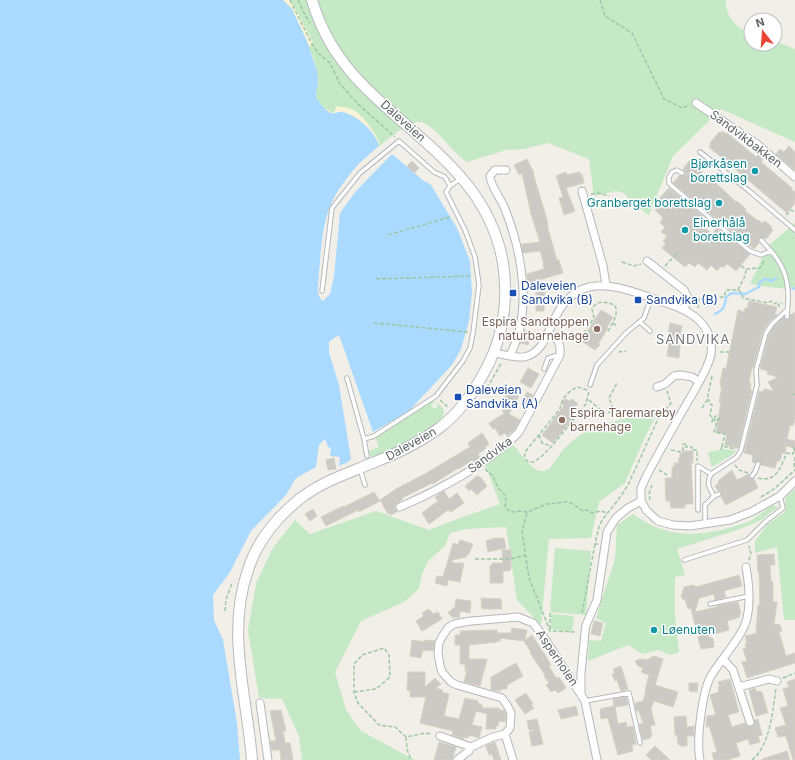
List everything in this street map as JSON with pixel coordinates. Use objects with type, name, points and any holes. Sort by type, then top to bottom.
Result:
[{"type":"main road","name":"Daleveien","points":[[252,760],[237,632],[241,599],[247,570],[256,550],[271,527],[294,503],[304,495],[319,486],[407,448],[441,427],[455,414],[484,375],[494,353],[505,304],[503,262],[498,242],[474,193],[463,178],[416,132],[360,82],[342,60],[326,35],[312,0]]},
{"type":"street","name":"Sandvikbakken","points":[[696,103],[757,144],[795,177]]},
{"type":"street","points":[[506,170],[499,169],[492,172],[490,180],[501,198],[516,240],[520,258],[523,297],[522,323],[507,355]]},
{"type":"street","points":[[583,194],[605,272],[606,285]]},
{"type":"street","points":[[647,261],[659,272],[684,290],[688,298],[684,310]]},
{"type":"street","points":[[494,353],[518,358],[526,357],[532,354],[542,344],[563,304],[571,295],[595,285],[606,285],[651,298],[684,310],[702,324],[707,332],[712,345],[711,356],[699,382],[647,475],[642,488],[641,501],[647,511],[658,521],[673,525],[690,526],[730,520],[750,512],[780,496],[795,482]]},
{"type":"street","points":[[548,332],[561,346],[560,355]]},
{"type":"street","name":"Sandvika","points":[[400,507],[449,484],[510,441],[519,432],[560,355]]},
{"type":"street","points":[[657,387],[665,384],[674,376],[680,375],[692,377],[699,382]]},
{"type":"street","points":[[604,546],[607,532],[616,518],[628,508],[641,501]]},
{"type":"street","name":"Asperholen","points":[[597,760],[583,698],[581,673],[586,625],[597,600],[602,574],[604,546]]},
{"type":"street","points":[[700,760],[698,752],[699,727],[707,686],[711,676],[747,620],[750,589],[746,567]]},
{"type":"street","name":"Asperholen","points":[[505,734],[510,728],[511,713],[502,698],[457,685],[451,682],[442,672],[438,653],[439,643],[448,628],[454,624],[518,617],[533,623],[544,636],[583,698]]},
{"type":"street","points":[[723,659],[733,670],[750,722]]},
{"type":"street","points":[[739,687],[769,679],[777,681]]},
{"type":"street","points":[[260,703],[268,760]]},
{"type":"street","points":[[457,760],[469,751],[471,747],[492,737],[505,734],[513,760]]},
{"type":"street","points":[[440,736],[471,747]]},
{"type":"lane","points":[[322,291],[332,208],[360,173],[399,141],[434,172],[445,177],[450,186]]},
{"type":"lane","points":[[700,152],[795,230]]},
{"type":"lane","points":[[682,173],[677,170],[672,172],[668,177],[669,183],[750,251],[761,255],[771,251]]},
{"type":"lane","points":[[364,439],[374,436],[436,396],[463,361],[470,348],[479,285],[475,257],[465,230],[446,192],[450,186],[463,178]]},
{"type":"lane","points":[[761,240],[780,263],[786,274],[788,302],[787,317]]},
{"type":"lane","points":[[590,385],[597,365],[626,333],[644,318],[651,298]]},
{"type":"lane","points":[[714,496],[709,488],[708,481],[711,474],[737,457],[741,450],[757,385],[756,370],[766,333],[772,324],[787,310]]},
{"type":"lane","points":[[640,322],[650,331]]},
{"type":"lane","points":[[544,369],[548,358],[560,355]]},
{"type":"lane","points":[[347,378],[364,439],[367,456]]},
{"type":"lane","points":[[752,476],[758,464]]},
{"type":"lane","points":[[698,510],[698,466],[711,474]]},
{"type":"lane","points":[[360,468],[365,485]]},
{"type":"lane","points":[[705,524],[705,505],[714,496],[719,494]]},
{"type":"lane","points":[[684,560],[747,540],[765,522],[783,508],[780,496]]},
{"type":"lane","points":[[710,604],[749,596]]},
{"type":"lane","points":[[583,698],[629,693],[640,743]]},
{"type":"path","points":[[290,0],[311,42],[318,53],[330,63],[340,84],[358,104],[399,141]]},
{"type":"path","points":[[600,0],[605,16],[632,33],[664,99],[683,108],[696,103]]},
{"type":"path","points":[[583,194],[598,193],[609,196]]},
{"type":"path","points":[[791,210],[795,212]]},
{"type":"path","points":[[388,235],[450,217]]},
{"type":"path","points":[[659,272],[678,252]]},
{"type":"path","points":[[741,266],[746,269],[760,268],[763,264],[761,255]]},
{"type":"path","points":[[622,262],[634,266],[647,261]]},
{"type":"path","points":[[738,290],[745,276],[746,269]]},
{"type":"path","points":[[376,279],[473,276]]},
{"type":"path","points":[[698,308],[699,299],[724,297],[726,290],[738,290],[744,298],[768,303],[771,301],[774,304],[776,302],[779,306],[784,300],[788,302]]},
{"type":"path","points":[[580,338],[594,318],[592,309],[595,304],[604,301],[615,305],[617,309],[613,323],[607,332]]},
{"type":"path","points":[[374,323],[468,332]]},
{"type":"path","points":[[522,323],[535,325],[544,324]]},
{"type":"path","points":[[613,323],[617,326]]},
{"type":"path","points":[[619,351],[626,351]]},
{"type":"path","points":[[720,352],[729,352]]},
{"type":"path","points":[[486,390],[507,355]]},
{"type":"path","points":[[702,408],[707,400],[712,376]]},
{"type":"path","points":[[588,400],[604,413],[610,412],[612,406],[609,398],[618,383]]},
{"type":"path","points":[[582,612],[599,527],[607,513],[628,485],[658,419],[672,403],[665,384]]},
{"type":"path","points":[[589,391],[578,386],[573,388],[560,402],[560,409],[526,452],[524,456],[527,461],[534,462],[552,446],[586,404],[588,400],[590,385]]},
{"type":"path","points":[[436,396],[448,407]]},
{"type":"path","points":[[707,400],[709,400],[709,403],[712,405],[710,415],[712,417],[715,415],[716,416],[713,418],[712,422],[714,422],[715,418],[720,419],[717,420],[714,432],[725,434],[721,450]]},
{"type":"path","points":[[539,435],[542,443],[552,446]]},
{"type":"path","points":[[671,450],[681,452],[684,444],[686,444],[686,447],[692,447],[692,450],[696,450],[697,454]]},
{"type":"path","points":[[722,446],[741,450]]},
{"type":"path","points":[[762,479],[767,480],[774,477],[787,453],[793,454],[793,447]]},
{"type":"path","points":[[795,457],[795,471]]},
{"type":"path","points":[[481,462],[484,468],[492,476],[498,488],[506,496],[505,507],[509,511],[527,512],[537,507],[560,502],[571,503],[583,511],[587,510],[592,513],[601,511],[607,513]]},
{"type":"path","points":[[659,470],[667,475]]},
{"type":"path","points":[[739,470],[747,472]]},
{"type":"path","points":[[527,512],[522,531],[529,578],[550,631]]},
{"type":"path","points":[[746,567],[751,554],[747,540]]},
{"type":"path","points":[[595,544],[604,546]]},
{"type":"path","points":[[475,560],[510,559],[526,555]]},
{"type":"path","points":[[225,611],[226,599],[232,583]]},
{"type":"path","points":[[550,612],[550,631]]},
{"type":"path","points":[[544,636],[550,631],[585,632]]},
{"type":"path","points":[[354,692],[376,689],[390,677],[389,655],[384,648],[362,655],[354,664],[354,692],[358,703],[379,725],[395,727],[406,737],[407,749],[411,760]]},
{"type":"path","points":[[752,760],[757,756],[766,738],[777,681],[795,673]]},
{"type":"path","points":[[406,737],[425,733],[440,736]]},
{"type":"green space","points":[[283,0],[726,0],[727,11],[732,21],[743,29],[743,52],[783,52],[783,44],[795,49],[795,142],[721,109],[673,156],[649,215],[632,203],[624,193],[616,191],[594,196],[589,159],[548,143],[524,149],[506,150],[467,162],[458,155],[431,127],[425,123],[416,122],[397,132],[375,150],[379,145],[334,113],[323,108],[316,97],[318,81],[316,68],[305,38]]},
{"type":"green space","points":[[795,223],[795,289],[750,284],[768,246]]},
{"type":"green space","points":[[435,401],[431,405],[434,409],[438,406],[436,402],[443,408],[444,414],[436,424],[409,442],[371,458],[369,451],[379,447],[375,437],[430,402]]},
{"type":"green space","points":[[650,412],[656,416],[625,483],[599,502],[591,538],[549,539],[541,625],[517,600],[506,527],[467,529],[450,533],[445,546],[428,561],[422,574],[419,589],[404,602],[361,621],[335,672],[346,710],[361,731],[415,760],[302,760],[299,736],[282,699],[259,698],[248,630],[256,584],[272,549],[295,520],[310,534],[376,511],[429,530],[500,504],[485,464],[511,443],[533,467],[538,471],[544,471],[549,469],[562,451],[581,434],[594,427]]},
{"type":"green space","points":[[725,449],[736,451],[712,467],[708,452]]},
{"type":"green space","points":[[795,489],[795,620],[784,620],[777,547],[755,553],[755,541],[768,524],[785,512],[786,497]]},
{"type":"green space","points":[[772,505],[778,507],[761,520],[740,529],[677,549],[685,575],[675,577],[675,616],[679,652],[670,655],[658,650],[642,654],[628,645],[588,661],[589,640],[601,641],[606,623],[596,618],[615,559],[617,525],[633,514],[645,522],[669,531],[693,534],[705,533],[718,531],[750,521]]},
{"type":"green space","points":[[555,548],[591,551],[586,615],[550,612]]},
{"type":"green space","points":[[551,614],[574,616],[572,632],[551,629]]},
{"type":"sand","points":[[283,0],[291,0],[313,42],[309,47],[292,9]]},
{"type":"sand","points":[[336,106],[351,109],[358,113],[369,126],[380,144],[379,145],[367,128],[358,119],[346,114],[334,113]]},
{"type":"water","points":[[0,0],[283,0],[292,9],[307,41],[317,71],[318,81],[316,97],[329,112],[343,112],[360,121],[373,134],[379,145],[359,163],[350,174],[333,199],[328,212],[321,247],[318,288],[319,295],[323,301],[330,294],[334,277],[340,213],[356,191],[392,154],[425,182],[431,185],[457,228],[470,261],[472,293],[469,321],[461,349],[452,365],[409,411],[373,432],[339,335],[329,342],[329,352],[339,385],[351,459],[339,466],[340,457],[330,456],[331,448],[328,447],[325,439],[319,445],[316,467],[296,478],[286,495],[251,531],[230,572],[213,595],[214,620],[223,640],[237,723],[240,760],[0,760]]},
{"type":"building","name":"Bjørkåsen borettslag","points":[[722,131],[726,134],[727,133],[756,157],[759,154],[764,158],[761,162],[792,188],[791,189],[795,192],[795,203],[787,213],[709,147],[711,144],[710,143],[719,132],[721,133]]},
{"type":"building","points":[[789,146],[795,152],[795,170],[776,154],[780,149],[784,152]]},
{"type":"building","points":[[527,159],[534,173],[547,220],[548,229],[557,260],[559,260],[563,273],[528,283],[527,274],[544,269],[544,264],[540,251],[523,253],[522,249],[522,244],[540,242],[531,214],[522,173],[519,175],[514,165]]},
{"type":"building","name":"Granberget borettslag","points":[[690,160],[693,160],[700,166],[699,169],[702,172],[701,174],[713,184],[715,182],[736,202],[737,201],[746,209],[745,211],[758,221],[759,220],[762,223],[765,221],[772,227],[771,228],[773,230],[766,239],[762,237],[759,238],[759,243],[754,249],[673,183],[680,175],[685,175],[683,169]]},
{"type":"building","points":[[412,161],[419,168],[414,173],[407,166]]},
{"type":"building","points":[[566,172],[567,175],[580,172],[584,183],[566,188],[575,211],[564,215],[559,198],[563,197],[556,176]]},
{"type":"building","name":"Einerhålå borettslag","points":[[669,188],[704,217],[699,223],[712,234],[717,228],[750,254],[736,271],[727,264],[723,268],[721,266],[717,271],[711,265],[707,270],[698,263],[695,267],[689,263],[685,267],[662,248],[666,243],[663,241],[667,236],[661,232],[665,227],[660,223],[663,218],[655,210],[659,206],[655,203]]},
{"type":"building","points":[[536,292],[545,292],[544,311],[536,311]]},
{"type":"building","points":[[749,301],[777,307],[775,314],[777,315],[769,322],[763,331],[752,368],[749,381],[751,385],[750,389],[752,390],[738,448],[725,445],[727,434],[716,432],[721,402],[719,402],[722,387],[720,387],[720,383],[723,368],[726,369],[738,310],[744,312],[745,308],[747,309]]},
{"type":"building","points":[[601,310],[613,317],[598,344],[600,345],[595,350],[581,341]]},
{"type":"building","points":[[795,312],[795,419],[793,426],[790,425],[787,439],[795,441],[795,448],[786,446],[785,454],[782,453],[780,461],[777,461],[775,468],[761,465],[759,461],[755,463],[752,462],[753,455],[744,453],[759,391],[763,392],[764,389],[774,391],[768,382],[778,377],[767,374],[768,371],[760,369],[769,334],[774,326],[784,317],[788,320],[790,315]]},
{"type":"building","points":[[670,323],[682,326],[678,345],[680,345],[679,358],[667,356]]},
{"type":"building","points":[[524,330],[532,333],[528,345],[520,343]]},
{"type":"building","points":[[528,368],[539,374],[531,388],[520,382]]},
{"type":"building","points":[[509,390],[519,396],[509,414],[520,420],[515,429],[507,436],[505,433],[500,436],[495,428],[493,429],[489,423],[505,413],[502,411],[504,408],[500,406]]},
{"type":"building","points":[[527,392],[533,395],[526,408],[522,401]]},
{"type":"building","points":[[565,399],[570,401],[572,399],[578,404],[576,407],[579,409],[572,420],[579,426],[575,431],[567,425],[553,443],[542,435],[564,406],[561,404]]},
{"type":"building","points":[[482,433],[489,444],[478,454],[480,458],[474,462],[472,460],[433,484],[432,483],[402,498],[403,499],[395,505],[395,509],[398,511],[391,515],[390,513],[388,514],[380,500],[396,489],[425,474],[470,447],[468,443]]},
{"type":"building","points":[[683,451],[693,451],[693,463],[691,463],[693,504],[685,504],[685,508],[671,508],[670,501],[666,501],[665,478],[672,478],[672,467],[674,467],[674,463],[679,463],[678,458],[680,458],[680,453],[683,453]]},
{"type":"building","points":[[334,458],[336,469],[328,470],[326,460]]},
{"type":"building","points":[[732,470],[737,480],[749,474],[749,478],[754,479],[758,488],[726,505],[721,497],[722,492],[718,491],[715,486],[719,483],[718,481]]},
{"type":"building","points":[[477,476],[481,478],[487,486],[477,495],[471,489],[469,491],[465,486]]},
{"type":"building","points":[[444,491],[449,499],[457,493],[464,503],[451,512],[448,510],[429,524],[422,513],[438,501],[435,497]]},
{"type":"building","points":[[374,492],[380,501],[326,526],[321,517]]},
{"type":"building","points":[[313,509],[317,516],[310,521],[305,514]]},
{"type":"building","points":[[495,538],[504,538],[506,548],[488,552],[486,541]]},
{"type":"building","points":[[460,540],[473,544],[469,554],[467,554],[466,557],[452,560],[453,563],[464,563],[460,582],[448,580],[447,586],[435,583],[437,576],[443,577],[453,543],[458,545]]},
{"type":"building","points":[[502,550],[511,550],[511,569],[509,571],[503,571],[503,583],[490,583],[490,566],[493,563],[503,563]]},
{"type":"building","points":[[774,554],[775,565],[770,565],[771,581],[773,582],[773,602],[777,602],[774,624],[780,625],[782,631],[779,632],[786,656],[795,653],[795,663],[747,678],[742,662],[747,661],[743,649],[746,648],[745,644],[747,643],[745,636],[756,633],[758,605],[760,605],[757,555]]},
{"type":"building","points":[[739,575],[742,586],[724,591],[726,597],[715,600],[714,594],[699,598],[695,612],[738,602],[741,614],[739,614],[740,617],[727,621],[729,630],[708,636],[713,639],[714,647],[701,649],[698,638],[700,635],[698,627],[695,625],[691,608],[688,609],[686,602],[681,597],[684,587],[693,585],[696,587]]},
{"type":"building","points":[[481,598],[501,599],[502,609],[482,609]]},
{"type":"building","points":[[456,599],[471,601],[470,613],[460,611],[459,618],[452,617],[448,613],[455,607]]},
{"type":"building","points":[[429,609],[433,614],[438,612],[442,619],[422,631],[416,621],[424,616],[422,613]]},
{"type":"building","points":[[594,621],[603,623],[600,636],[591,634]]},
{"type":"building","points":[[512,628],[527,630],[525,640],[532,635],[551,665],[549,666],[556,678],[559,677],[566,688],[558,693],[555,690],[551,692],[546,685],[549,683],[544,676],[545,675],[530,653],[531,652],[524,641],[500,638],[501,641],[497,642],[469,645],[469,659],[487,659],[480,686],[464,682],[467,671],[465,671],[465,664],[460,664],[460,645],[455,645],[455,635],[460,635],[460,631],[497,630],[497,633],[511,633]]},
{"type":"building","points":[[412,640],[425,642],[424,640],[435,641],[433,651],[423,650],[421,658],[410,656]]},
{"type":"building","points":[[654,656],[663,659],[655,685],[678,692],[673,707],[654,701],[651,709],[655,725],[650,726],[652,735],[650,738],[643,740],[639,724],[643,723],[639,711],[636,711],[635,703],[643,701],[649,675],[641,672],[643,668],[638,666],[635,661],[640,659],[646,660]]},
{"type":"building","points":[[516,663],[523,676],[507,685],[507,689],[501,689],[501,691],[491,690],[491,677]]},
{"type":"building","points":[[621,666],[628,689],[621,691],[617,680],[615,681],[612,674],[615,673],[613,669]]},
{"type":"building","points":[[408,672],[425,672],[425,687],[435,678],[441,684],[436,688],[449,694],[444,716],[459,719],[465,698],[478,701],[478,703],[482,705],[482,708],[499,708],[499,710],[504,710],[506,714],[505,722],[499,721],[496,729],[486,729],[487,714],[476,711],[472,725],[482,727],[479,738],[469,735],[468,738],[464,737],[464,739],[452,735],[453,731],[420,723],[426,697],[410,697],[410,691],[407,690]]},
{"type":"building","points":[[730,679],[739,712],[728,715],[732,727],[745,723],[747,726],[751,727],[754,725],[755,720],[758,719],[762,735],[758,736],[760,742],[750,745],[748,739],[736,743],[740,756],[727,760],[714,760],[712,753],[717,752],[709,726],[706,727],[707,716],[716,715],[710,695],[719,692],[718,687],[720,687],[718,682]]},
{"type":"building","points":[[795,679],[795,760],[793,760],[786,736],[778,737],[775,728],[786,725],[780,708],[788,706],[783,689],[789,687],[787,682]]},
{"type":"building","points":[[689,683],[698,683],[697,692],[689,691]]},
{"type":"building","points":[[755,688],[756,691],[762,692],[768,713],[756,716],[749,690]]},
{"type":"building","points":[[526,693],[533,704],[531,705],[534,708],[525,714],[515,700]]},
{"type":"building","points":[[626,697],[628,705],[615,707],[618,724],[626,722],[627,727],[633,726],[636,744],[632,745],[633,751],[618,755],[608,718],[601,719],[600,709],[614,706],[613,699]]},
{"type":"building","points":[[576,706],[578,715],[561,719],[558,710]]},
{"type":"building","points":[[281,710],[286,731],[283,731],[285,743],[290,743],[293,760],[281,760],[280,750],[272,750],[270,741],[276,741],[270,711]]},
{"type":"building","points":[[686,716],[687,727],[694,726],[694,736],[687,736],[687,746],[681,746],[678,744],[677,735],[675,735],[674,717]]},
{"type":"building","points":[[537,719],[543,744],[532,746],[529,732],[536,730],[529,730],[527,721]]},
{"type":"building","points":[[439,742],[456,747],[452,760],[434,760]]},
{"type":"building","points":[[495,742],[501,760],[494,760],[492,754],[489,755],[486,746]]},
{"type":"building","points":[[655,746],[670,760],[651,760],[646,755]]},
{"type":"building","points":[[787,751],[790,760],[762,760],[762,759]]},
{"type":"waterway","points":[[715,314],[722,309],[726,297],[732,293],[745,294],[759,287],[760,282],[765,279],[772,281],[776,278]]},
{"type":"place","name":"Bjørkåsen borettslag","points":[[755,171]]},
{"type":"place","name":"Granberget borettslag","points":[[719,203]]},
{"type":"place","name":"Einerhålå borettslag","points":[[685,230]]},
{"type":"place","name":"Daleveien Sandvika (B)","points":[[513,293]]},
{"type":"place","name":"Sandvika (B)","points":[[638,300]]},
{"type":"place","name":"Espira Sandtoppen naturbarnehage","points":[[597,329]]},
{"type":"place","name":"Daleveien Sandvika (A)","points":[[458,397]]},
{"type":"place","name":"Espira Taremareby barnehage","points":[[562,420]]},
{"type":"place","name":"Løenuten","points":[[654,630]]},
{"type":"district","name":"SANDVIKA","points":[[693,339]]}]
